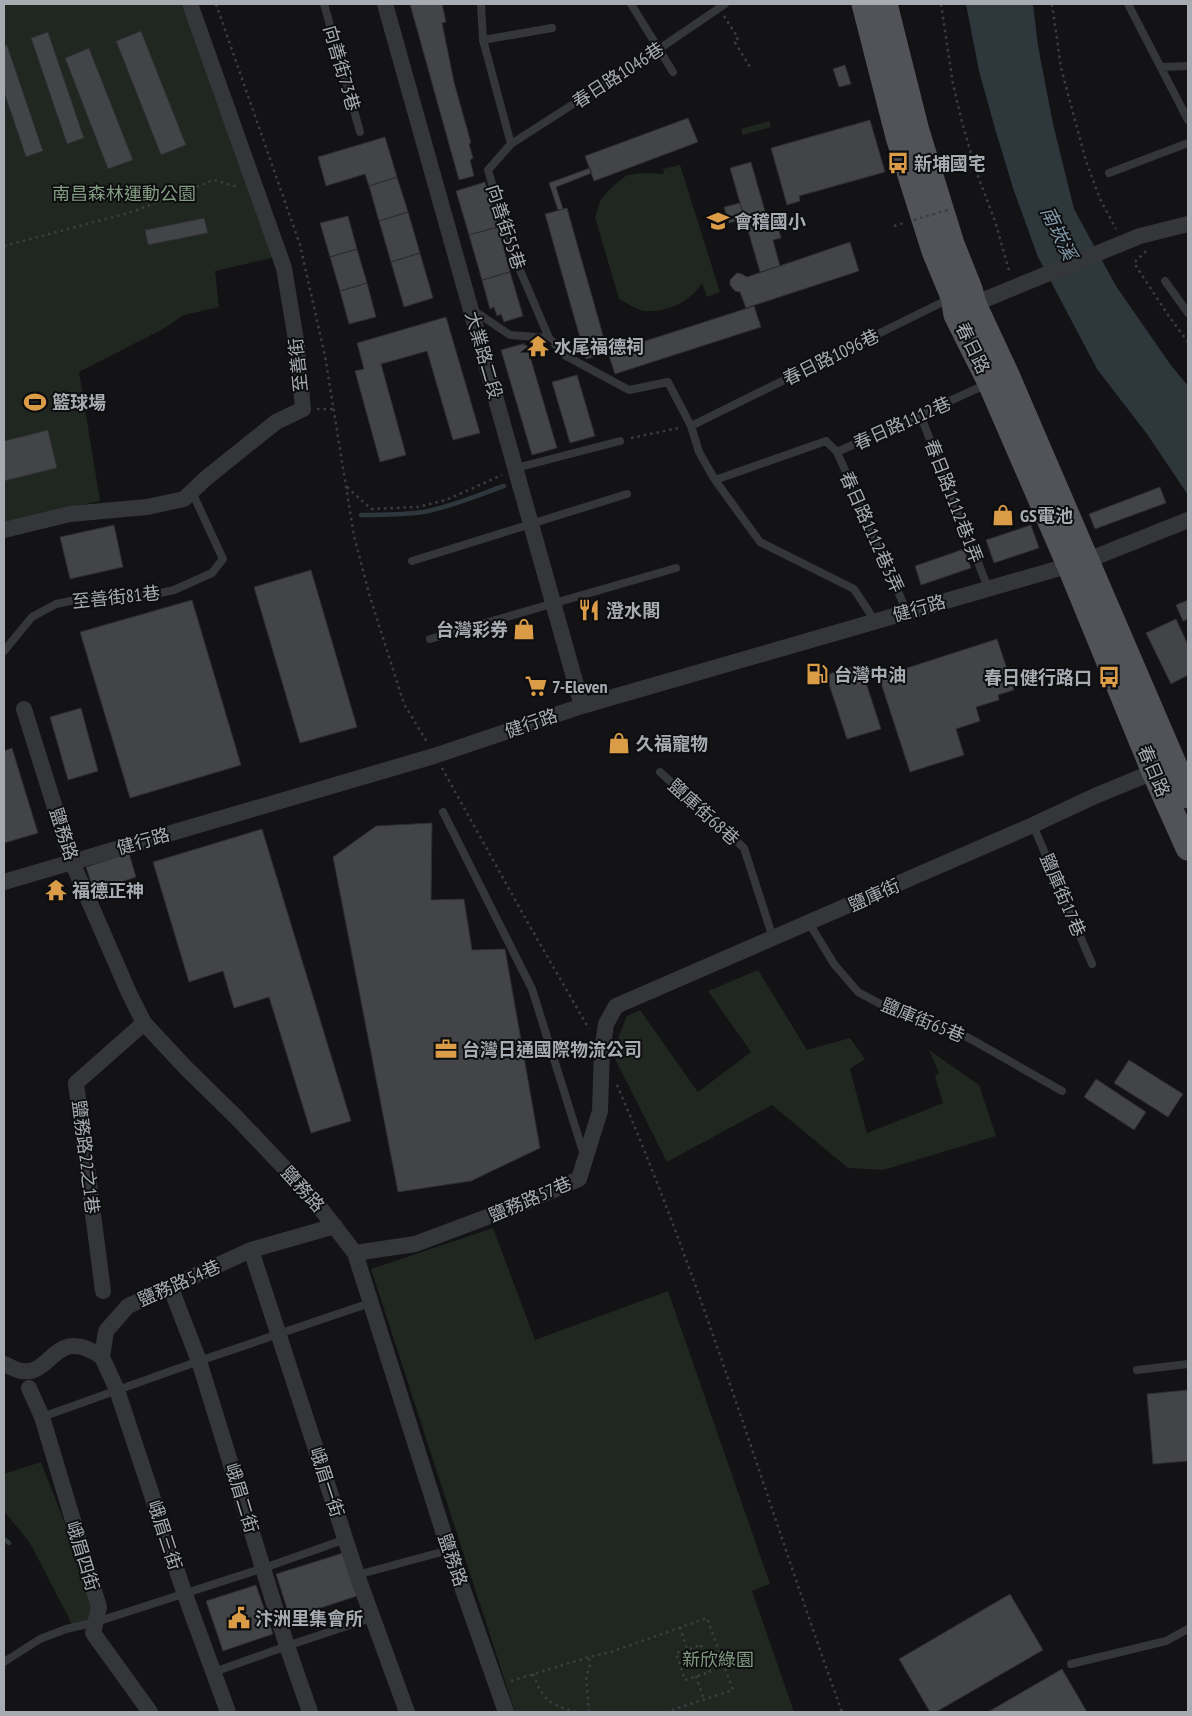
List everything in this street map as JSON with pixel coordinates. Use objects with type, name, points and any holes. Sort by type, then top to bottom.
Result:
[{"type":"main road","name":"春日路","points":[[864,4],[901,146],[934,251],[964,301],[1078,562],[1164,767],[1188,848]]},
{"type":"main road","name":"春日路","points":[[885,4],[917,131],[952,244],[964,301]]},
{"type":"main road","name":"春日路","points":[[1164,767],[1188,796]]},
{"type":"street","name":"至善街","points":[[4,530],[70,514],[184,500],[205,479],[276,422],[303,409],[297,346],[284,268],[190,4]]},
{"type":"street","name":"大業路二段","points":[[385,4],[582,706]]},
{"type":"street","points":[[964,301],[1014,287],[1124,238],[1188,224]]},
{"type":"street","name":"健行路","points":[[4,882],[434,756],[582,706],[1078,562],[1188,520]]},
{"type":"street","name":"鹽務路","points":[[24,709],[72,862],[144,1023],[311,1196],[355,1253],[449,1550],[506,1712]]},
{"type":"street","name":"鹽庫街","points":[[602,1050],[606,1024],[616,1006],[1164,767]]},
{"type":"street","name":"鹽務路22之1巷","points":[[103,1291],[76,1084],[144,1023]]},
{"type":"street","name":"鹽務路57巷","points":[[355,1253],[415,1244],[514,1207],[579,1178],[600,1111],[602,1050]]},
{"type":"street","name":"鹽務路54巷","points":[[102,1357],[106,1332],[128,1306],[251,1250],[335,1226]]},
{"type":"street","name":"峨眉一街","points":[[251,1250],[280,1334],[357,1575],[374,1617],[407,1712]]},
{"type":"street","name":"峨眉二街","points":[[170,1286],[199,1361],[287,1646],[310,1712]]},
{"type":"street","points":[[4,1364],[23,1372],[36,1368],[66,1346],[91,1350],[102,1357]]},
{"type":"street","name":"峨眉三街","points":[[102,1357],[117,1390],[184,1592],[228,1712]]},
{"type":"street","name":"峨眉四街","points":[[29,1388],[42,1417],[99,1608],[93,1633],[150,1712]]},
{"type":"lane","name":"向善街73巷","points":[[324,4],[360,132]]},
{"type":"lane","points":[[482,4],[483,40],[511,144]]},
{"type":"lane","points":[[630,4],[673,72]]},
{"type":"lane","points":[[1128,4],[1188,120]]},
{"type":"lane","name":"春日路1046巷","points":[[511,144],[659,49],[722,6]]},
{"type":"lane","points":[[483,40],[552,28]]},
{"type":"lane","points":[[1161,68],[1188,66]]},
{"type":"lane","points":[[1109,172],[1188,143]]},
{"type":"lane","name":"向善街55巷","points":[[511,144],[488,170],[511,249],[549,338]]},
{"type":"lane","points":[[1165,281],[1187,309]]},
{"type":"lane","name":"春日路1096巷","points":[[691,426],[964,301]]},
{"type":"lane","points":[[471,309],[510,335],[549,338],[566,356],[629,390],[668,382],[691,426],[699,452],[715,480],[760,542],[854,589],[875,621]]},
{"type":"lane","name":"春日路1112巷","points":[[715,480],[826,440],[837,452],[998,379]]},
{"type":"lane","name":"春日路1112巷1弄","points":[[920,414],[988,588]]},
{"type":"lane","points":[[518,477],[620,441]]},
{"type":"lane","name":"春日路1112巷3弄","points":[[837,452],[907,612]]},
{"type":"lane","name":"至善街81巷","points":[[4,651],[32,617],[56,604],[85,598],[147,596],[174,590],[212,573],[223,559],[192,492]]},
{"type":"lane","points":[[412,561],[627,494]]},
{"type":"lane","points":[[430,639],[676,568]]},
{"type":"lane","name":"鹽庫街68巷","points":[[660,772],[744,848],[773,938]]},
{"type":"lane","points":[[443,812],[532,989],[585,1159]]},
{"type":"lane","name":"鹽庫街17巷","points":[[1033,825],[1092,964]]},
{"type":"lane","name":"鹽庫街65巷","points":[[809,923],[834,964],[858,992],[897,1013],[942,1027],[969,1038],[1062,1091]]},
{"type":"lane","points":[[42,1417],[370,1303]]},
{"type":"lane","points":[[1137,1370],[1188,1364]]},
{"type":"lane","points":[[4,1662],[40,1639],[66,1629],[96,1622],[184,1592],[264,1568],[346,1539]]},
{"type":"lane","points":[[357,1575],[449,1550]]},
{"type":"lane","points":[[214,1672],[374,1617]]},
{"type":"lane","points":[[1071,1664],[1166,1641],[1188,1629]]},
{"type":"path","points":[[941,4],[953,84],[962,122],[976,171],[995,221],[1014,287]]},
{"type":"path","points":[[1052,4],[1061,68],[1086,161],[1100,199],[1124,238]]},
{"type":"path","points":[[722,6],[738,38],[734,40],[750,66]]},
{"type":"path","points":[[4,246],[132,212],[214,180],[258,193]]},
{"type":"path","points":[[914,220],[951,209]]},
{"type":"path","points":[[1147,250],[1134,263],[1188,342]]},
{"type":"path","points":[[620,441],[676,429]]},
{"type":"path","points":[[346,486],[371,509],[418,507],[518,477]]},
{"type":"path","points":[[349,507],[354,536],[370,598],[401,695],[404,704],[427,742]]},
{"type":"path","points":[[441,767],[592,1034]]},
{"type":"path","points":[[615,1081],[639,1135],[699,1296],[842,1712]]},
{"type":"path","points":[[497,1686],[611,1652],[707,1618],[733,1690],[666,1712]]},
{"type":"path","points":[[680,1627],[687,1650]]},
{"type":"path","points":[[701,1645],[710,1672],[685,1680],[676,1654],[687,1650],[701,1645]]},
{"type":"path","points":[[589,1657],[590,1666],[586,1676],[589,1712]]},
{"type":"path","points":[[532,1674],[539,1692],[548,1701],[561,1708],[576,1712]]},
{"type":"path","points":[[696,1676],[704,1700]]},
{"type":"green space","name":"南昌森林運動公園","points":[[4,4],[181,4],[275,257],[215,271],[219,307],[184,315],[163,329],[79,372],[100,501],[4,522]]},
{"type":"green space","points":[[769,121],[771,127],[743,135],[741,129]]},
{"type":"green space","points":[[680,165],[720,292],[707,297],[702,283],[691,296],[677,305],[661,310],[644,311],[619,299],[595,217],[601,199],[627,175],[641,173],[664,174],[663,169]]},
{"type":"green space","points":[[758,970],[807,1050],[850,1038],[865,1059],[850,1069],[867,1133],[943,1103],[935,1076],[939,1073],[929,1050],[979,1085],[996,1136],[883,1170],[848,1168],[772,1105],[667,1162],[612,1053],[627,1016],[640,1010],[698,1092],[751,1052],[708,991]]},
{"type":"green space","name":"新欣綠園","points":[[493,1228],[535,1340],[668,1291],[770,1584],[752,1591],[794,1712],[515,1712],[371,1269]]},
{"type":"green space","points":[[41,1462],[100,1614],[73,1626],[30,1543],[4,1511],[4,1474]]},
{"type":"water","name":"南崁溪","points":[[966,4],[1033,4],[1038,46],[1053,124],[1074,209],[1116,286],[1170,364],[1188,386],[1188,495],[1147,434],[1097,369],[1038,257],[1014,191],[996,132],[979,71]]},
{"type":"building","points":[[410,4],[442,4],[446,22],[442,23],[454,82],[471,143],[469,144],[473,158],[470,160],[474,176],[459,180]]},
{"type":"building","points":[[141,31],[186,145],[161,155],[116,41]]},
{"type":"building","points":[[48,32],[84,138],[67,144],[31,38]]},
{"type":"building","points":[[7,45],[43,151],[26,157],[4,92],[4,46]]},
{"type":"building","points":[[89,48],[133,160],[108,169],[65,58]]},
{"type":"building","points":[[845,65],[851,84],[839,87],[833,69]]},
{"type":"building","points":[[688,118],[698,142],[594,181],[585,156]]},
{"type":"building","points":[[870,120],[885,172],[799,196],[800,201],[787,205],[771,148]]},
{"type":"building","points":[[385,137],[397,177],[369,186],[365,174],[326,186],[318,157]]},
{"type":"building","points":[[751,162],[770,229],[778,227],[781,238],[773,240],[780,266],[760,272],[730,168]]},
{"type":"building","points":[[590,168],[592,173],[556,187],[563,209],[558,210],[549,183]]},
{"type":"building","points":[[397,177],[408,212],[379,221],[369,186]]},
{"type":"building","points":[[485,182],[498,227],[469,235],[456,191]]},
{"type":"building","points":[[740,203],[745,219],[729,223],[724,207]]},
{"type":"building","points":[[567,208],[608,353],[586,359],[545,214]]},
{"type":"building","points":[[408,212],[420,253],[391,262],[379,221]]},
{"type":"building","points":[[348,216],[357,249],[330,257],[320,223]]},
{"type":"building","points":[[204,218],[208,233],[148,245],[145,230]]},
{"type":"building","points":[[498,227],[510,272],[482,280],[469,235]]},
{"type":"building","points":[[850,242],[859,271],[746,308],[740,292],[735,291],[730,285],[730,280],[737,273],[747,277]]},
{"type":"building","points":[[357,249],[367,283],[340,291],[330,257]]},
{"type":"building","points":[[420,253],[433,298],[404,307],[391,262]]},
{"type":"building","points":[[510,272],[523,316],[504,322],[501,314],[497,316],[494,307],[490,309],[482,280]]},
{"type":"building","points":[[367,283],[376,317],[349,324],[340,291]]},
{"type":"building","points":[[754,306],[761,327],[615,374],[608,353]]},
{"type":"building","points":[[446,317],[480,433],[453,440],[427,351],[381,364],[406,455],[380,462],[355,371],[364,369],[357,343]]},
{"type":"building","points":[[526,343],[557,448],[532,455],[501,350]]},
{"type":"building","points":[[577,375],[595,436],[570,443],[552,382]]},
{"type":"building","points":[[48,430],[57,468],[4,481],[4,441]]},
{"type":"building","points":[[1160,487],[1166,503],[1095,529],[1089,514]]},
{"type":"building","points":[[114,525],[123,567],[70,579],[60,537]]},
{"type":"building","points":[[1031,525],[1039,548],[994,563],[986,540]]},
{"type":"building","points":[[964,549],[971,568],[921,585],[915,566]]},
{"type":"building","points":[[311,570],[357,727],[300,743],[254,587]]},
{"type":"building","points":[[192,600],[241,765],[130,798],[80,632]]},
{"type":"building","points":[[1188,600],[1188,619],[1183,621],[1176,605]]},
{"type":"building","points":[[1176,619],[1188,645],[1188,675],[1171,684],[1146,633]]},
{"type":"building","points":[[997,639],[1014,690],[998,695],[999,700],[976,707],[980,721],[956,729],[964,755],[910,772],[879,677]]},
{"type":"building","points":[[860,664],[881,729],[847,739],[826,675]]},
{"type":"building","points":[[81,708],[98,771],[68,780],[50,717]]},
{"type":"building","points":[[12,748],[38,833],[4,843],[4,751]]},
{"type":"building","name":"台灣日通國際物流公司","points":[[432,823],[431,900],[464,899],[472,950],[505,949],[540,1148],[471,1181],[398,1192],[333,857],[376,826]]},
{"type":"building","points":[[262,829],[351,1121],[311,1133],[269,997],[234,1008],[223,971],[189,982],[153,862]]},
{"type":"building","points":[[129,853],[136,877],[94,891],[86,867]]},
{"type":"building","points":[[1129,1060],[1183,1094],[1168,1117],[1114,1083]]},
{"type":"building","points":[[1096,1079],[1146,1112],[1134,1130],[1084,1097]]},
{"type":"building","points":[[1188,1390],[1188,1461],[1153,1464],[1147,1394]]},
{"type":"building","points":[[343,1553],[357,1596],[290,1618],[276,1574]]},
{"type":"building","name":"汴洲里集會所","points":[[256,1585],[273,1634],[223,1651],[206,1601]]},
{"type":"building","points":[[1010,1594],[1043,1650],[936,1712],[930,1712],[899,1659]]},
{"type":"building","points":[[1062,1669],[1087,1712],[988,1712]]},
{"type":"waterway","points":[[361,515],[400,514],[433,510],[504,486]]},
{"type":"waterway","points":[[4,1539],[9,1543]]},
{"type":"place","name":"新埔國宅","points":[[898,163]]},
{"type":"place","name":"會稽國小","points":[[718,221]]},
{"type":"place","name":"水尾福德祠","points":[[538,346]]},
{"type":"place","name":"籃球場","points":[[35,402]]},
{"type":"place","name":"GS電池","points":[[1003,515]]},
{"type":"place","name":"澄水閣","points":[[589,610]]},
{"type":"place","name":"台灣彩券","points":[[524,629]]},
{"type":"place","name":"台灣中油","points":[[817,674]]},
{"type":"place","name":"春日健行路口","points":[[1109,677]]},
{"type":"place","name":"7-Eleven","points":[[536,686]]},
{"type":"place","name":"久福寵物","points":[[619,743]]},
{"type":"place","name":"福德正神","points":[[56,890]]},
{"type":"place","name":"台灣日通國際物流公司","points":[[446,1049]]},
{"type":"place","name":"汴洲里集會所","points":[[239,1618]]}]
